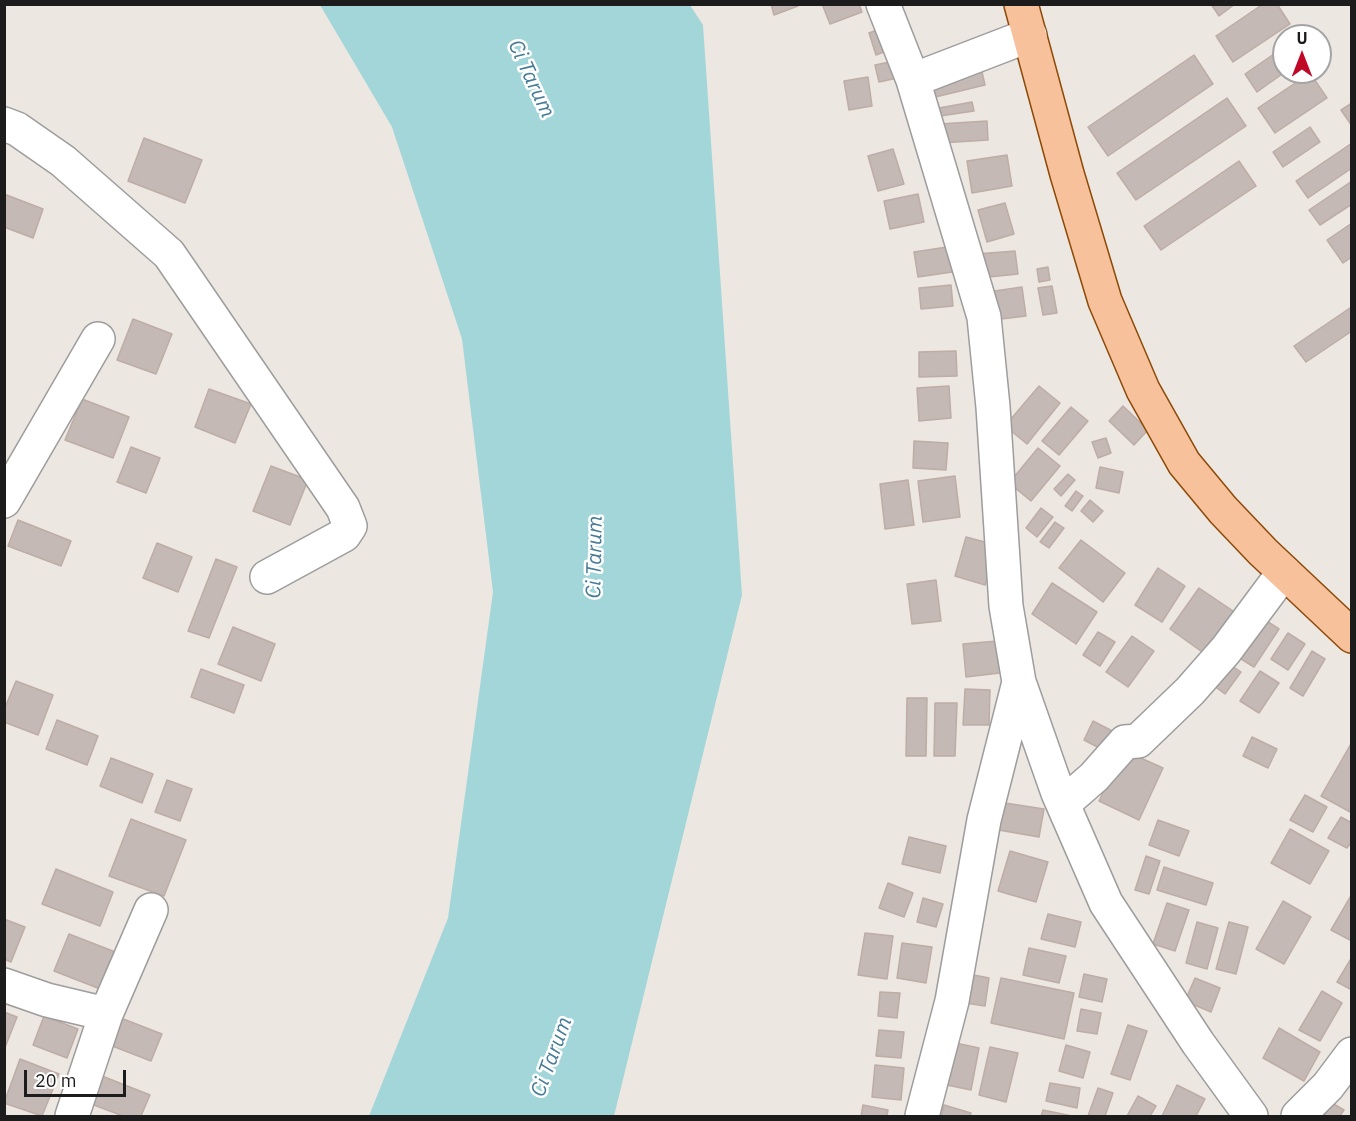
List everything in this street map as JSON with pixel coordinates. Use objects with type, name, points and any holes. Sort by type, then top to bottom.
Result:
[{"type":"main road","points":[[1026,20],[1067,174],[1105,301],[1143,390],[1184,463],[1231,518],[1352,636]]},
{"type":"street","points":[[883,4],[913,80],[984,317],[993,407],[1006,606],[1019,682],[1063,804],[1106,903],[1198,1043],[1251,1116]]},
{"type":"street","points":[[913,80],[1026,20]]},
{"type":"street","points":[[4,124],[17,129],[63,161],[169,254],[343,507],[350,526],[344,535],[267,577]]},
{"type":"street","points":[[4,501],[98,339]]},
{"type":"street","points":[[1063,804],[1094,777],[1125,742],[1138,741],[1190,691],[1226,650],[1284,572]]},
{"type":"street","points":[[922,1116],[952,1001],[984,820],[1019,682]]},
{"type":"street","points":[[72,1116],[106,1014],[151,910]]},
{"type":"street","points":[[4,985],[47,1000],[106,1014]]},
{"type":"street","points":[[1298,1116],[1328,1086],[1352,1054]]},
{"type":"water","name":"Ci Tarum","points":[[320,5],[690,5],[703,25],[742,595],[614,1116],[369,1116],[448,918],[493,592],[462,339],[392,127]]},
{"type":"building","points":[[771,4],[798,4],[798,6],[774,15]]},
{"type":"building","points":[[822,4],[859,4],[862,12],[830,24]]},
{"type":"building","points":[[1211,4],[1235,4],[1219,16]]},
{"type":"building","points":[[1263,4],[1277,4],[1290,24],[1272,24],[1272,36],[1233,62],[1216,36]]},
{"type":"building","points":[[890,25],[897,47],[876,55],[869,33]]},
{"type":"building","points":[[1194,55],[1213,84],[1108,156],[1088,127]]},
{"type":"building","points":[[1272,55],[1272,81],[1257,92],[1245,74]]},
{"type":"building","points":[[904,59],[907,76],[879,82],[875,65]]},
{"type":"building","points":[[980,63],[985,85],[927,99],[922,77]]},
{"type":"building","points":[[868,77],[872,106],[849,110],[844,81]]},
{"type":"building","points":[[1294,84],[1317,84],[1327,98],[1275,133],[1258,108]]},
{"type":"building","points":[[1227,98],[1246,126],[1136,200],[1117,173]]},
{"type":"building","points":[[972,102],[974,111],[940,116],[939,108]]},
{"type":"building","points":[[1352,103],[1352,126],[1341,110]]},
{"type":"building","points":[[987,121],[988,140],[940,143],[939,124]]},
{"type":"building","points":[[1310,127],[1320,142],[1283,167],[1273,152]]},
{"type":"building","points":[[144,138],[202,160],[185,203],[128,181]]},
{"type":"building","points":[[1352,143],[1352,168],[1308,198],[1296,181]]},
{"type":"building","points":[[893,149],[904,184],[878,191],[868,156]]},
{"type":"building","points":[[1007,155],[1012,186],[972,193],[967,161]]},
{"type":"building","points":[[1239,161],[1256,186],[1161,250],[1144,226]]},
{"type":"building","points":[[1352,181],[1352,204],[1320,225],[1309,210]]},
{"type":"building","points":[[4,194],[43,209],[33,238],[4,227]]},
{"type":"building","points":[[918,194],[924,222],[890,229],[884,201]]},
{"type":"building","points":[[1005,203],[1014,234],[987,242],[978,210]]},
{"type":"building","points":[[1352,223],[1352,257],[1343,263],[1327,240]]},
{"type":"building","points":[[947,247],[952,272],[918,277],[914,252]]},
{"type":"building","points":[[1015,251],[1018,274],[979,278],[976,254]]},
{"type":"building","points":[[1048,267],[1050,280],[1039,282],[1037,269]]},
{"type":"building","points":[[951,285],[953,306],[921,309],[919,288]]},
{"type":"building","points":[[1052,286],[1057,313],[1043,315],[1038,288]]},
{"type":"building","points":[[1022,287],[1026,316],[985,321],[981,293]]},
{"type":"building","points":[[1350,308],[1352,331],[1306,362],[1294,346]]},
{"type":"building","points":[[133,319],[172,334],[156,374],[117,360]]},
{"type":"building","points":[[956,351],[957,376],[919,377],[919,352]]},
{"type":"building","points":[[949,386],[951,418],[919,421],[917,388]]},
{"type":"building","points":[[1039,386],[1060,403],[1027,444],[1005,426]]},
{"type":"building","points":[[209,389],[251,404],[235,443],[195,427]]},
{"type":"building","points":[[82,399],[129,417],[113,458],[65,440]]},
{"type":"building","points":[[1123,406],[1148,430],[1134,445],[1109,421]]},
{"type":"building","points":[[1071,407],[1088,421],[1059,455],[1042,441]]},
{"type":"building","points":[[1106,438],[1111,453],[1098,458],[1092,442]]},
{"type":"building","points":[[914,441],[948,443],[946,470],[913,468]]},
{"type":"building","points":[[131,447],[160,458],[146,493],[117,482]]},
{"type":"building","points":[[1038,448],[1060,466],[1031,501],[1009,483]]},
{"type":"building","points":[[271,466],[308,480],[290,525],[253,511]]},
{"type":"building","points":[[1100,467],[1123,472],[1119,493],[1096,488]]},
{"type":"building","points":[[1068,474],[1075,480],[1061,496],[1054,489]]},
{"type":"building","points":[[955,476],[960,517],[923,522],[918,481]]},
{"type":"building","points":[[908,480],[914,525],[885,529],[880,484]]},
{"type":"building","points":[[1076,491],[1083,496],[1072,511],[1065,506]]},
{"type":"building","points":[[1090,500],[1103,511],[1093,522],[1081,511]]},
{"type":"building","points":[[1041,508],[1053,517],[1037,537],[1026,528]]},
{"type":"building","points":[[18,520],[71,541],[61,566],[8,546]]},
{"type":"building","points":[[1055,522],[1064,528],[1049,548],[1040,542]]},
{"type":"building","points":[[966,537],[996,545],[985,585],[955,576]]},
{"type":"building","points":[[1081,540],[1125,573],[1103,602],[1059,568]]},
{"type":"building","points":[[157,543],[192,557],[178,592],[143,578]]},
{"type":"building","points":[[216,559],[237,567],[209,638],[188,631]]},
{"type":"building","points":[[1158,568],[1185,586],[1162,622],[1135,605]]},
{"type":"building","points":[[936,580],[941,621],[912,624],[907,584]]},
{"type":"building","points":[[1052,583],[1097,612],[1076,644],[1032,614]]},
{"type":"building","points":[[1199,588],[1242,617],[1212,659],[1170,629]]},
{"type":"building","points":[[1259,616],[1279,629],[1254,667],[1233,654]]},
{"type":"building","points":[[233,627],[275,644],[261,681],[218,664]]},
{"type":"building","points":[[1098,632],[1115,642],[1100,666],[1083,655]]},
{"type":"building","points":[[1288,633],[1305,644],[1288,670],[1271,659]]},
{"type":"building","points":[[1132,636],[1154,651],[1128,687],[1106,672]]},
{"type":"building","points":[[997,641],[1000,673],[966,677],[963,644]]},
{"type":"building","points":[[1312,651],[1325,659],[1303,696],[1290,688]]},
{"type":"building","points":[[1222,659],[1241,672],[1225,694],[1206,680]]},
{"type":"building","points":[[201,669],[244,685],[234,713],[191,697]]},
{"type":"building","points":[[1260,671],[1279,683],[1259,713],[1240,701]]},
{"type":"building","points":[[16,681],[53,695],[38,735],[4,722],[4,710]]},
{"type":"building","points":[[965,689],[990,690],[989,725],[963,725]]},
{"type":"building","points":[[907,698],[927,698],[926,756],[906,756]]},
{"type":"building","points":[[935,703],[957,703],[955,756],[934,756]]},
{"type":"building","points":[[57,720],[98,736],[87,765],[46,749]]},
{"type":"building","points":[[1093,721],[1118,734],[1107,752],[1084,740]]},
{"type":"building","points":[[1252,737],[1277,749],[1268,768],[1243,756]]},
{"type":"building","points":[[1352,742],[1352,813],[1321,796]]},
{"type":"building","points":[[1123,750],[1163,768],[1139,820],[1099,801]]},
{"type":"building","points":[[111,758],[153,774],[142,803],[100,786]]},
{"type":"building","points":[[167,780],[192,789],[180,821],[155,812]]},
{"type":"building","points":[[1305,795],[1327,807],[1313,832],[1290,820]]},
{"type":"building","points":[[992,801],[1044,809],[1039,837],[987,828]]},
{"type":"building","points":[[1341,817],[1352,823],[1352,841],[1347,848],[1328,838]]},
{"type":"building","points":[[131,819],[186,840],[164,896],[109,876]]},
{"type":"building","points":[[1158,820],[1189,831],[1179,856],[1149,845]]},
{"type":"building","points":[[1290,829],[1329,851],[1310,884],[1271,863]]},
{"type":"building","points":[[909,837],[946,846],[940,873],[902,864]]},
{"type":"building","points":[[1010,851],[1048,862],[1036,902],[998,891]]},
{"type":"building","points":[[1146,856],[1160,861],[1149,894],[1135,890]]},
{"type":"building","points":[[1164,867],[1213,883],[1206,905],[1157,890]]},
{"type":"building","points":[[56,869],[113,892],[100,926],[42,904]]},
{"type":"building","points":[[888,883],[913,893],[904,917],[879,908]]},
{"type":"building","points":[[1352,894],[1352,937],[1350,940],[1331,930]]},
{"type":"building","points":[[923,898],[943,904],[936,927],[917,922]]},
{"type":"building","points":[[1283,901],[1311,917],[1284,964],[1256,949]]},
{"type":"building","points":[[1167,903],[1189,910],[1175,951],[1153,944]]},
{"type":"building","points":[[1048,914],[1081,922],[1075,947],[1041,939]]},
{"type":"building","points":[[4,919],[25,927],[11,962],[4,959]]},
{"type":"building","points":[[1197,922],[1218,928],[1207,969],[1186,963]]},
{"type":"building","points":[[1229,922],[1248,927],[1236,974],[1216,969]]},
{"type":"building","points":[[865,933],[893,936],[887,979],[858,975]]},
{"type":"building","points":[[69,934],[123,955],[108,992],[54,971]]},
{"type":"building","points":[[902,943],[932,947],[926,983],[897,978]]},
{"type":"building","points":[[1029,948],[1066,956],[1059,983],[1023,975]]},
{"type":"building","points":[[1352,957],[1352,990],[1337,982]]},
{"type":"building","points":[[964,973],[989,978],[985,1006],[959,1002]]},
{"type":"building","points":[[1084,974],[1107,979],[1102,1002],[1079,997]]},
{"type":"building","points":[[1001,978],[1074,993],[1064,1039],[991,1023]]},
{"type":"building","points":[[1195,978],[1220,988],[1211,1012],[1185,1001]]},
{"type":"building","points":[[1322,991],[1342,1003],[1320,1041],[1299,1030]]},
{"type":"building","points":[[880,992],[900,993],[897,1018],[878,1016]]},
{"type":"building","points":[[1081,1009],[1101,1013],[1097,1034],[1077,1031]]},
{"type":"building","points":[[4,1012],[17,1017],[4,1050]]},
{"type":"building","points":[[113,1015],[162,1034],[151,1061],[102,1042]]},
{"type":"building","points":[[44,1016],[78,1029],[67,1058],[33,1045]]},
{"type":"building","points":[[1128,1025],[1147,1031],[1130,1080],[1111,1074]]},
{"type":"building","points":[[1279,1028],[1320,1052],[1304,1081],[1263,1058]]},
{"type":"building","points":[[879,1030],[904,1032],[901,1058],[876,1056]]},
{"type":"building","points":[[946,1041],[979,1048],[971,1090],[937,1083]]},
{"type":"building","points":[[1066,1045],[1090,1052],[1083,1078],[1059,1071]]},
{"type":"building","points":[[990,1047],[1018,1053],[1006,1102],[979,1095]]},
{"type":"building","points":[[20,1059],[59,1074],[42,1116],[4,1103]]},
{"type":"building","points":[[875,1065],[904,1068],[901,1100],[872,1097]]},
{"type":"building","points":[[97,1074],[150,1095],[141,1116],[123,1116],[86,1102]]},
{"type":"building","points":[[1050,1083],[1080,1088],[1077,1108],[1046,1101]]},
{"type":"building","points":[[1177,1085],[1205,1099],[1196,1116],[1162,1116]]},
{"type":"building","points":[[1098,1088],[1113,1093],[1105,1116],[1088,1116]]},
{"type":"building","points":[[1138,1096],[1156,1106],[1150,1116],[1127,1116]]},
{"type":"building","points":[[1320,1096],[1344,1110],[1340,1116],[1308,1116]]},
{"type":"building","points":[[863,1105],[888,1110],[887,1116],[861,1116]]},
{"type":"building","points":[[944,1105],[971,1113],[970,1116],[941,1116]]},
{"type":"building","points":[[1043,1110],[1072,1116],[1041,1116]]}]
